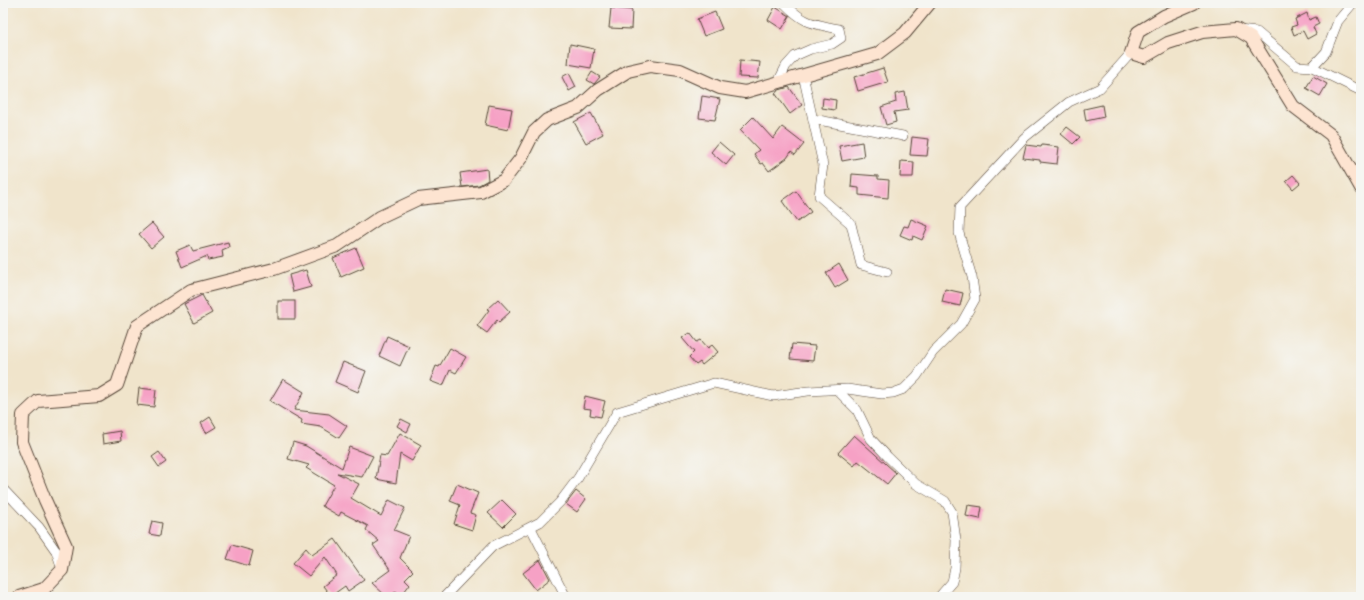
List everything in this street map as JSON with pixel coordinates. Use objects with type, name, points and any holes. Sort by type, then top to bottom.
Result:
[{"type":"street","points":[[778,82],[786,66],[795,56],[811,49],[832,44],[841,38],[839,29],[809,23],[801,19],[784,3]]},
{"type":"street","points":[[19,597],[44,589],[62,570],[66,546],[45,500],[22,442],[23,416],[38,401],[99,396],[117,385],[137,326],[191,290],[274,269],[337,246],[380,217],[418,199],[481,192],[504,180],[522,158],[534,132],[546,120],[578,108],[598,90],[628,71],[650,66],[680,70],[720,88],[745,92],[877,54],[905,33],[930,3]]},
{"type":"street","points":[[444,597],[493,546],[531,528],[540,522],[560,502],[578,478],[617,412],[714,384],[773,396],[808,391],[847,389],[882,394],[893,393],[904,389],[917,376],[933,352],[961,324],[975,299],[972,277],[959,233],[960,207],[1024,138],[1069,102],[1100,88],[1131,53],[1138,32],[1164,16],[1194,3]]},
{"type":"street","points":[[1312,67],[1326,52],[1338,21],[1353,3]]},
{"type":"street","points":[[1131,53],[1144,57],[1168,43],[1202,32],[1236,29],[1257,32],[1297,66],[1312,67],[1361,91]]},
{"type":"street","points":[[1236,29],[1252,38],[1293,106],[1332,135],[1361,188]]},
{"type":"street","points":[[803,75],[823,165],[819,196],[851,224],[861,265],[887,272]]},
{"type":"street","points":[[813,119],[903,136]]},
{"type":"street","points":[[837,390],[857,410],[870,439],[883,453],[916,484],[945,501],[952,512],[956,540],[955,568],[952,582],[939,597]]},
{"type":"street","points":[[3,489],[39,527],[56,551],[62,570]]},
{"type":"street","points":[[531,528],[566,597]]},
{"type":"building","points":[[775,7],[790,16],[782,29],[768,20]]},
{"type":"building","points":[[611,8],[632,10],[631,29],[609,28]]},
{"type":"building","points":[[715,12],[722,29],[704,36],[697,19]]},
{"type":"building","points":[[1307,13],[1309,20],[1316,17],[1319,24],[1313,27],[1316,34],[1307,39],[1303,31],[1294,35],[1291,27],[1297,25],[1295,19]]},
{"type":"building","points":[[570,44],[594,49],[591,68],[568,64]]},
{"type":"building","points":[[740,60],[760,62],[758,78],[739,77]]},
{"type":"building","points":[[883,68],[888,82],[858,91],[854,77]]},
{"type":"building","points":[[592,72],[600,77],[594,84],[587,80]]},
{"type":"building","points":[[569,73],[576,87],[569,91],[562,77]]},
{"type":"building","points":[[1313,76],[1327,84],[1320,96],[1306,88]]},
{"type":"building","points":[[789,87],[802,105],[790,114],[775,93]]},
{"type":"building","points":[[905,92],[908,110],[894,112],[896,122],[886,125],[881,107],[896,102],[895,94]]},
{"type":"building","points":[[702,96],[720,99],[715,120],[699,118]]},
{"type":"building","points":[[823,98],[836,100],[835,110],[822,108]]},
{"type":"building","points":[[489,105],[512,109],[508,130],[485,125]]},
{"type":"building","points":[[1102,105],[1104,117],[1086,121],[1084,109]]},
{"type":"building","points":[[591,113],[603,134],[586,143],[574,122]]},
{"type":"building","points":[[753,117],[773,139],[782,127],[804,144],[795,155],[791,152],[787,158],[769,171],[763,163],[761,164],[754,154],[759,150],[740,130]]},
{"type":"building","points":[[1067,127],[1080,137],[1073,144],[1061,134]]},
{"type":"building","points":[[912,137],[929,139],[927,156],[910,155]]},
{"type":"building","points":[[719,142],[734,155],[726,165],[711,152]]},
{"type":"building","points":[[862,142],[864,157],[842,161],[839,146]]},
{"type":"building","points":[[1026,145],[1059,147],[1057,164],[1023,158]]},
{"type":"building","points":[[901,161],[914,162],[913,177],[900,177]]},
{"type":"building","points":[[487,169],[488,180],[479,185],[462,187],[460,173]]},
{"type":"building","points":[[852,174],[878,176],[878,179],[889,180],[888,198],[859,195],[859,188],[851,187]]},
{"type":"building","points":[[1293,175],[1300,183],[1293,189],[1286,181]]},
{"type":"building","points":[[796,191],[811,212],[797,222],[782,201]]},
{"type":"building","points":[[911,219],[928,226],[922,240],[913,236],[912,240],[900,235],[904,226],[908,227]]},
{"type":"building","points":[[152,223],[164,237],[151,248],[139,234]]},
{"type":"building","points":[[228,242],[229,247],[222,250],[223,257],[208,260],[207,256],[182,267],[176,251],[190,245],[193,251]]},
{"type":"building","points":[[356,248],[364,267],[341,277],[333,258]]},
{"type":"building","points":[[839,264],[848,280],[835,288],[826,273]]},
{"type":"building","points":[[306,270],[311,287],[293,292],[289,275]]},
{"type":"building","points":[[945,289],[963,293],[960,306],[942,302]]},
{"type":"building","points":[[202,295],[212,313],[194,323],[184,304]]},
{"type":"building","points":[[498,299],[510,312],[499,322],[497,320],[487,333],[477,326],[489,310],[487,309]]},
{"type":"building","points":[[278,301],[295,301],[295,319],[278,319]]},
{"type":"building","points":[[690,333],[697,342],[701,340],[708,348],[712,345],[718,352],[702,365],[700,362],[696,365],[689,357],[694,352],[682,338]]},
{"type":"building","points":[[387,336],[409,346],[400,366],[379,356]]},
{"type":"building","points":[[792,344],[815,346],[813,361],[790,359]]},
{"type":"building","points":[[450,348],[466,357],[456,373],[450,370],[443,386],[430,381],[436,366],[439,367]]},
{"type":"building","points":[[343,362],[366,371],[358,392],[335,382]]},
{"type":"building","points":[[283,379],[304,392],[294,410],[329,414],[347,426],[339,438],[321,427],[301,424],[302,420],[270,401]]},
{"type":"building","points":[[139,388],[156,390],[154,407],[137,405]]},
{"type":"building","points":[[585,396],[605,401],[601,417],[590,415],[591,409],[583,408]]},
{"type":"building","points":[[210,417],[216,427],[206,433],[201,423]]},
{"type":"building","points":[[401,419],[411,424],[407,432],[397,426]]},
{"type":"building","points":[[120,431],[121,441],[103,444],[102,434]]},
{"type":"building","points":[[400,433],[421,445],[412,461],[400,454],[396,483],[376,479],[380,455],[387,456]]},
{"type":"building","points":[[854,435],[896,473],[887,484],[858,461],[854,466],[838,453]]},
{"type":"building","points":[[293,442],[306,446],[342,468],[349,447],[373,456],[362,477],[337,473],[359,484],[351,498],[381,516],[389,500],[405,508],[394,530],[409,536],[400,558],[413,571],[405,579],[410,584],[401,596],[396,591],[390,597],[387,597],[372,583],[390,570],[373,545],[379,541],[366,530],[368,526],[341,512],[339,516],[322,506],[334,485],[306,468],[309,465],[288,459]]},
{"type":"building","points":[[159,452],[166,462],[159,467],[152,457]]},
{"type":"building","points":[[457,484],[478,493],[470,513],[476,515],[472,530],[454,524],[460,505],[450,501]]},
{"type":"building","points":[[576,491],[586,499],[577,512],[566,504]]},
{"type":"building","points":[[502,500],[516,514],[503,527],[488,513]]},
{"type":"building","points":[[968,505],[982,507],[980,519],[966,516]]},
{"type":"building","points":[[152,521],[162,523],[160,536],[149,534]]},
{"type":"building","points":[[335,539],[364,580],[348,591],[345,586],[331,596],[323,586],[337,575],[325,557],[309,576],[293,563],[306,548],[312,555]]},
{"type":"building","points":[[232,545],[253,551],[249,566],[227,559]]},
{"type":"building","points":[[540,560],[550,579],[536,590],[523,573]]}]
